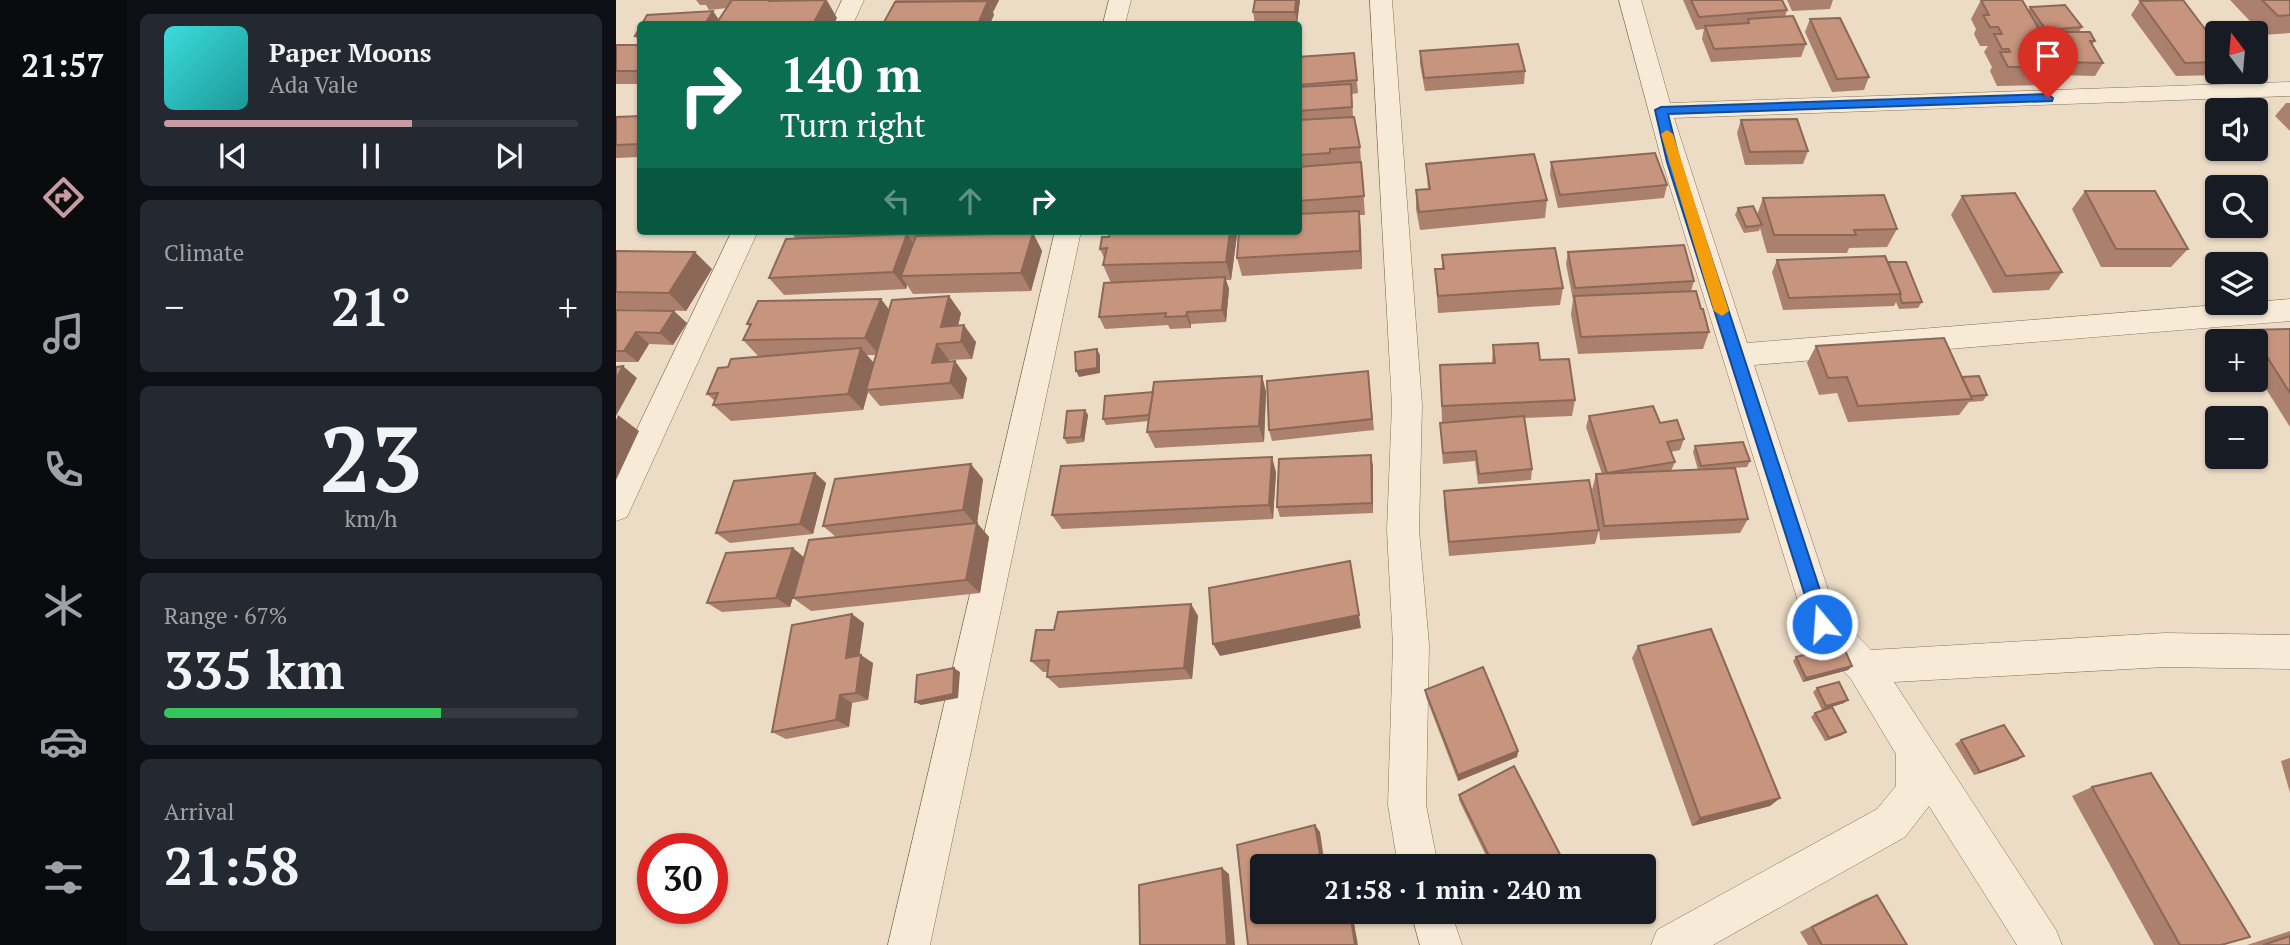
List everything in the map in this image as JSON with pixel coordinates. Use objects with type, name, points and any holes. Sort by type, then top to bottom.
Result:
[{"type":"street","points":[[843,21],[853,0]]},
{"type":"street","points":[[1115,21],[1120,0]]},
{"type":"street","points":[[1381,0],[1407,405],[1403,530],[1411,645],[1406,805],[1416,854]]},
{"type":"street","points":[[1630,0],[1674,162],[1822,624],[1864,667],[2040,945]]},
{"type":"street","points":[[1661,110],[2290,89]]},
{"type":"street","points":[[616,507],[743,235]]},
{"type":"street","points":[[909,945],[1067,235]]},
{"type":"street","points":[[1736,355],[2290,310]]},
{"type":"street","points":[[1864,667],[2165,650],[2290,652]]},
{"type":"street","points":[[1672,945],[1891,823],[1915,793],[1915,750]]},
{"type":"street","points":[[1435,924],[1441,945]]},
{"type":"building","points":[[732,0],[826,0],[815,21],[718,21]]},
{"type":"building","points":[[1255,0],[1296,0],[1295,12],[1253,12]]},
{"type":"building","points":[[1691,0],[1782,0],[1787,10],[1699,17]]},
{"type":"building","points":[[1981,0],[2022,0],[2061,66],[2008,67],[2000,52],[2010,52],[2009,49],[2002,49],[1994,34],[2002,34],[1998,27],[1990,27],[1983,15],[1989,15]]},
{"type":"building","points":[[2183,0],[2205,29],[2205,62],[2185,63],[2140,1]]},
{"type":"building","points":[[2262,0],[2290,0],[2290,15],[2278,16]]},
{"type":"building","points":[[988,1],[979,21],[885,21],[895,2]]},
{"type":"building","points":[[2065,5],[2082,27],[2046,30],[2030,7]]},
{"type":"building","points":[[713,11],[707,21],[644,21],[647,15]]},
{"type":"building","points":[[1793,16],[1806,44],[1714,49],[1705,26],[1749,23],[1748,19]]},
{"type":"building","points":[[1840,18],[1869,77],[1837,79],[1810,19]]},
{"type":"building","points":[[2044,32],[2090,32],[2095,41],[2090,41],[2103,63],[2061,62]]},
{"type":"building","points":[[1518,44],[1525,71],[1424,78],[1420,51]]},
{"type":"building","points":[[616,45],[637,45],[637,71],[616,71]]},
{"type":"building","points":[[1354,53],[1357,80],[1302,85],[1302,57]]},
{"type":"building","points":[[1351,84],[1352,107],[1302,111],[1302,87]]},
{"type":"building","points":[[637,116],[637,144],[616,145],[616,117]]},
{"type":"building","points":[[1354,117],[1360,147],[1302,155],[1302,120]]},
{"type":"building","points":[[1797,119],[1808,151],[1750,152],[1741,120]]},
{"type":"building","points":[[1655,153],[1667,185],[1560,195],[1551,162]]},
{"type":"building","points":[[1534,154],[1547,200],[1419,212],[1416,190],[1430,189],[1426,164]]},
{"type":"building","points":[[1361,162],[1364,196],[1302,201],[1302,167]]},
{"type":"building","points":[[2085,191],[2155,191],[2188,249],[2116,249]]},
{"type":"building","points":[[2015,193],[2062,272],[2006,276],[1962,196]]},
{"type":"building","points":[[1884,195],[1897,229],[1854,230],[1856,235],[1774,235],[1763,198]]},
{"type":"building","points":[[1753,206],[1762,225],[1746,227],[1738,208]]},
{"type":"building","points":[[1359,211],[1360,251],[1237,258],[1239,235],[1302,235],[1302,214]]},
{"type":"building","points":[[907,235],[893,272],[769,278],[786,239]]},
{"type":"building","points":[[1032,235],[1021,273],[901,276],[916,236]]},
{"type":"building","points":[[1229,235],[1226,262],[1103,265],[1107,248],[1100,249],[1102,237]]},
{"type":"building","points":[[1684,245],[1694,281],[1575,288],[1568,252]]},
{"type":"building","points":[[1555,248],[1563,288],[1438,296],[1435,269],[1444,269],[1442,255]]},
{"type":"building","points":[[616,251],[695,252],[669,293],[616,292]]},
{"type":"building","points":[[1885,256],[1901,294],[1789,298],[1777,260]]},
{"type":"building","points":[[1888,262],[1906,262],[1922,302],[1902,303]]},
{"type":"building","points":[[1225,277],[1222,310],[1187,312],[1186,316],[1165,317],[1166,313],[1099,317],[1104,283]]},
{"type":"building","points":[[1696,291],[1709,332],[1581,337],[1574,296]]},
{"type":"building","points":[[949,296],[941,327],[964,325],[961,342],[937,344],[932,363],[955,361],[950,383],[866,390],[892,300]]},
{"type":"building","points":[[881,299],[865,338],[743,340],[758,301]]},
{"type":"building","points":[[616,310],[674,311],[660,333],[636,332],[624,351],[616,351]]},
{"type":"building","points":[[2290,329],[2290,393],[2268,358],[2268,330]]},
{"type":"building","points":[[1944,338],[1972,399],[1858,406],[1847,377],[1828,378],[1816,346]]},
{"type":"building","points":[[1538,343],[1540,360],[1569,359],[1575,400],[1442,406],[1440,365],[1495,363],[1493,345]]},
{"type":"building","points":[[861,348],[848,394],[713,405],[718,393],[707,394],[718,368],[728,367],[731,359]]},
{"type":"building","points":[[1097,349],[1097,368],[1076,371],[1075,352]]},
{"type":"building","points":[[623,366],[616,379],[616,367]]},
{"type":"building","points":[[1368,371],[1372,419],[1269,430],[1267,381]]},
{"type":"building","points":[[1262,376],[1259,426],[1147,432],[1154,382]]},
{"type":"building","points":[[1979,376],[1987,395],[1971,396],[1962,377]]},
{"type":"building","points":[[1153,392],[1149,415],[1103,419],[1105,396]]},
{"type":"building","points":[[1653,406],[1660,423],[1677,420],[1684,439],[1667,442],[1675,462],[1607,473],[1589,416]]},
{"type":"building","points":[[1085,410],[1081,437],[1064,438],[1067,411]]},
{"type":"building","points":[[1524,416],[1532,469],[1479,474],[1476,451],[1443,453],[1440,423]]},
{"type":"building","points":[[1743,442],[1750,461],[1701,466],[1695,446]]},
{"type":"building","points":[[1371,455],[1372,503],[1277,507],[1279,459]]},
{"type":"building","points":[[1272,457],[1269,505],[1052,515],[1061,466]]},
{"type":"building","points":[[971,464],[963,510],[823,526],[835,479]]},
{"type":"building","points":[[1735,468],[1748,519],[1604,526],[1596,474]]},
{"type":"building","points":[[815,473],[800,524],[716,533],[734,481]]},
{"type":"building","points":[[1589,480],[1599,530],[1449,542],[1444,491]]},
{"type":"building","points":[[977,523],[966,580],[793,598],[809,540]]},
{"type":"building","points":[[793,548],[776,598],[707,603],[726,553]]},
{"type":"building","points":[[1350,561],[1359,615],[1213,644],[1209,588]]},
{"type":"building","points":[[1191,604],[1184,668],[1047,677],[1049,660],[1031,661],[1036,630],[1054,630],[1058,612]]},
{"type":"building","points":[[852,614],[846,658],[861,655],[856,693],[840,695],[836,720],[772,732],[792,625]]},
{"type":"building","points":[[1711,629],[1780,798],[1700,818],[1638,646]]},
{"type":"building","points":[[1843,646],[1852,666],[1806,678],[1796,657]]},
{"type":"building","points":[[1483,667],[1518,751],[1458,775],[1425,690]]},
{"type":"building","points":[[954,668],[953,694],[915,702],[917,675]]},
{"type":"building","points":[[1839,682],[1848,700],[1826,706],[1817,688]]},
{"type":"building","points":[[1832,707],[1846,732],[1829,738],[1815,713]]},
{"type":"building","points":[[2004,725],[2024,756],[1980,772],[1961,740]]},
{"type":"building","points":[[1514,766],[1560,854],[1488,854],[1459,795]]},
{"type":"building","points":[[2151,773],[2250,937],[2221,945],[2180,945],[2092,787]]},
{"type":"building","points":[[1315,825],[1320,854],[1250,854],[1250,924],[1352,924],[1355,945],[1248,945],[1237,845]]},
{"type":"building","points":[[1222,868],[1227,945],[1140,945],[1139,885]]},
{"type":"building","points":[[1877,895],[1907,945],[1822,945],[1812,927]]},
{"type":"building","points":[[2290,936],[2290,945],[2263,945]]},
{"type":"slow traffic","points":[[1667,134],[1722,311]]},
{"type":"route","points":[[1822,624],[1674,162],[1661,110],[2048,98]]}]
